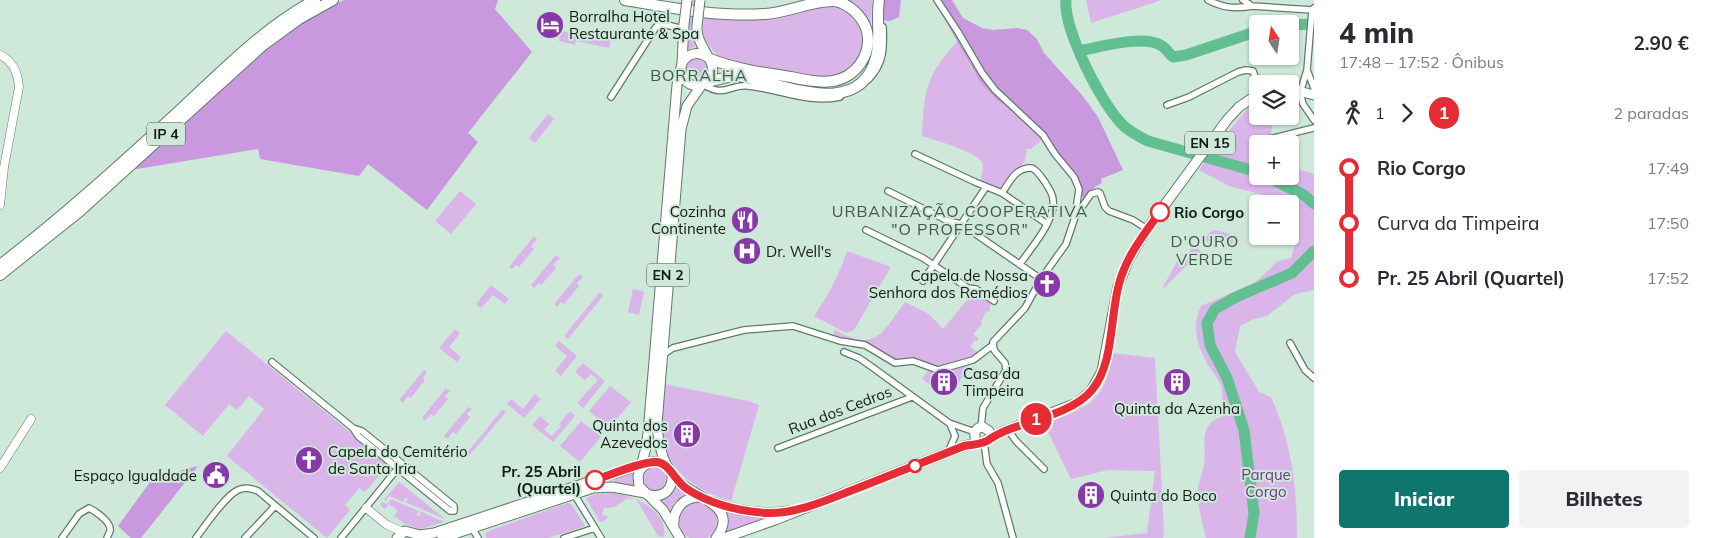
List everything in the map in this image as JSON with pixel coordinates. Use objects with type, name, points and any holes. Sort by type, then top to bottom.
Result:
[{"type":"highway","name":"IP 4","points":[[1,269],[257,40],[287,17],[315,0]]},
{"type":"highway","name":"IP 4","points":[[1,269],[87,204],[271,39],[299,19],[333,0]]},
{"type":"highway","points":[[625,0],[706,14],[772,14],[820,2],[839,2],[854,10],[862,20],[867,32],[868,47],[863,60],[845,78],[830,82],[813,81],[728,66],[709,58]]},
{"type":"highway","points":[[656,0],[682,2]]},
{"type":"highway","points":[[663,0],[734,10],[757,9],[802,0]]},
{"type":"highway","points":[[733,14],[771,10],[812,0]]},
{"type":"highway","points":[[704,84],[738,76],[818,94],[836,94],[852,89],[868,76],[876,59],[879,0]]},
{"type":"main road","name":"EN 2","points":[[670,471],[660,446],[657,424],[682,122],[688,103],[711,78],[713,69],[698,39],[697,26],[700,0]]},
{"type":"main road","name":"EN 2","points":[[677,534],[663,510],[639,486],[638,476],[644,466],[646,448],[677,85],[681,66],[684,27],[682,2]]},
{"type":"main road","points":[[704,84],[696,86],[683,79],[681,66],[685,59],[693,54],[703,54],[709,58]]},
{"type":"main road","points":[[1300,91],[1314,95]]},
{"type":"main road","name":"EN 15","points":[[982,436],[1005,431],[1069,407],[1084,398],[1094,388],[1101,375],[1105,361],[1117,291],[1132,253],[1227,120],[1249,99]]},
{"type":"main road","points":[[724,538],[946,454],[982,436]]},
{"type":"main road","points":[[624,470],[637,463],[646,448]]},
{"type":"main road","points":[[399,536],[408,531],[416,536],[434,533],[624,470],[660,462],[687,489],[709,500],[746,510],[775,513],[796,510],[826,501]]},
{"type":"main road","points":[[442,538],[574,494],[605,486],[660,496],[671,485],[670,471]]},
{"type":"main road","name":"EN 2","points":[[677,534],[674,518],[681,504],[695,497],[709,500]]},
{"type":"main road","points":[[709,500],[720,511],[722,517],[722,529],[716,538]]},
{"type":"street","points":[[937,0],[988,81],[1043,134],[1055,154],[1076,179],[1079,191],[1075,217],[1067,241],[1024,308],[995,338],[993,345],[995,352],[1005,364],[1006,370],[984,408],[982,436],[987,464],[998,483],[1013,538]]},
{"type":"street","points":[[1208,0],[1222,7],[1230,8],[1252,6],[1313,9],[1307,70],[1300,91],[1303,104],[1314,120]]},
{"type":"street","points":[[1243,0],[1252,6]]},
{"type":"street","points":[[611,97],[656,27],[664,24],[684,27]]},
{"type":"street","points":[[704,84],[721,92],[746,86],[811,99],[843,96],[854,92],[868,81],[879,67],[884,48],[884,27]]},
{"type":"street","points":[[0,55],[11,63],[19,84],[4,167],[0,205]]},
{"type":"street","points":[[1307,70],[1314,88]]},
{"type":"street","points":[[1167,105],[1187,98],[1242,71],[1253,72],[1254,75]]},
{"type":"street","points":[[1285,135],[1314,128]]},
{"type":"street","points":[[915,154],[1002,193],[1047,224]]},
{"type":"street","points":[[1002,193],[1016,173],[1026,168],[1035,169],[1049,189],[1053,200],[1053,208],[1047,224],[1020,264]]},
{"type":"street","points":[[923,281],[986,187]]},
{"type":"street","points":[[888,191],[952,222],[961,224],[1041,279]]},
{"type":"street","points":[[1075,217],[1090,194],[1100,192],[1105,207],[1109,211],[1148,229]]},
{"type":"street","points":[[866,230],[919,256],[968,288],[976,289],[994,302]]},
{"type":"street","points":[[662,357],[669,349],[744,330],[772,327],[798,327],[840,340],[865,345],[893,363],[913,361],[937,370],[973,360],[993,345]]},
{"type":"street","points":[[663,336],[675,344],[684,345]]},
{"type":"street","points":[[1290,343],[1306,373],[1314,378]]},
{"type":"street","points":[[844,352],[865,362],[949,423],[982,436]]},
{"type":"street","points":[[272,362],[353,428],[358,436],[450,511],[454,511],[454,506],[362,431],[353,428]]},
{"type":"street","name":"Rua dos Cedros","points":[[778,448],[912,396]]},
{"type":"street","points":[[0,468],[31,419]]},
{"type":"street","points":[[946,454],[954,442],[954,432],[949,423]]},
{"type":"street","points":[[1005,431],[1044,469]]},
{"type":"street","points":[[341,538],[398,468]]},
{"type":"street","points":[[196,538],[234,493],[244,488],[258,491],[314,538]]},
{"type":"street","points":[[574,494],[601,538]]},
{"type":"street","points":[[245,538],[275,506]]},
{"type":"street","points":[[62,538],[79,514],[89,508],[110,525],[111,530],[107,538]]},
{"type":"street","points":[[366,508],[399,536]]},
{"type":"street","points":[[472,528],[478,538]]},
{"type":"street","points":[[564,538],[595,528]]},
{"type":"green space","points":[[689,0],[696,0],[692,35],[695,47],[685,50]]},
{"type":"green space","points":[[849,0],[872,0],[871,25],[861,10]]},
{"type":"green space","points":[[1086,0],[1159,0],[1159,1],[1091,23]]},
{"type":"green space","points":[[834,7],[848,13],[859,26],[862,37],[862,53],[849,72],[823,80],[722,60],[704,40],[702,29],[704,16],[757,20],[819,8]]},
{"type":"green space","points":[[561,31],[574,33],[575,31],[611,38],[609,48],[576,41],[575,45],[559,41]]},
{"type":"green space","points":[[958,41],[980,82],[997,100],[1021,117],[1044,138],[1031,149],[1027,149],[1025,161],[1021,166],[1013,170],[1002,189],[981,180],[983,165],[977,157],[953,146],[922,136],[924,107],[929,84],[939,64]]},
{"type":"green space","points":[[698,58],[705,61],[708,71],[704,78],[695,80],[688,76],[687,66],[689,61]]},
{"type":"green space","name":"Parque Corgo","points":[[1248,108],[1249,125],[1273,125],[1270,135],[1249,135],[1249,185],[1299,185],[1299,170],[1314,174],[1314,290],[1295,294],[1267,316],[1254,319],[1240,326],[1235,352],[1259,392],[1271,397],[1284,431],[1292,466],[1297,538],[1206,538],[1200,513],[1198,488],[1205,458],[1206,430],[1215,420],[1223,416],[1221,385],[1208,365],[1198,343],[1196,321],[1198,314],[1201,306],[1256,282],[1278,261],[1291,258],[1295,245],[1299,245],[1299,195],[1264,195],[1229,186],[1199,170]]},
{"type":"green space","points":[[548,114],[554,119],[535,143],[529,138]]},
{"type":"green space","points":[[460,191],[476,204],[451,234],[435,221]]},
{"type":"green space","points":[[1215,230],[1231,234],[1233,240],[1232,247],[1229,240],[1210,248],[1206,238],[1210,232]]},
{"type":"green space","points":[[534,236],[537,239],[531,247],[534,249],[519,267],[516,265],[512,269],[509,267]]},
{"type":"green space","points":[[1194,246],[1201,252],[1200,258],[1185,267],[1162,289],[1179,258],[1183,260]]},
{"type":"green space","points":[[847,251],[891,267],[854,330],[846,333],[814,316],[833,285]]},
{"type":"green space","points":[[556,255],[560,258],[553,265],[556,268],[541,285],[539,283],[534,288],[531,285]]},
{"type":"green space","points":[[579,274],[583,277],[577,283],[579,286],[564,304],[561,302],[557,307],[554,304]]},
{"type":"green space","points":[[491,285],[509,299],[505,304],[493,295],[481,308],[476,304]]},
{"type":"green space","points":[[633,289],[644,292],[639,315],[628,312]]},
{"type":"green space","points":[[975,291],[991,302],[989,312],[986,311],[981,322],[982,324],[973,334],[978,338],[977,341],[975,340],[970,346],[979,354],[961,363],[938,370],[912,359],[894,362],[873,347],[832,337],[835,330],[860,340],[877,336],[884,331],[905,302],[929,314],[943,329]]},
{"type":"green space","points":[[600,292],[603,296],[568,339],[564,336]]},
{"type":"green space","points":[[455,329],[460,333],[449,347],[461,357],[457,362],[439,348]]},
{"type":"green space","points":[[226,331],[389,464],[365,492],[359,488],[345,505],[350,510],[327,538],[227,456],[264,409],[249,396],[237,410],[229,404],[203,436],[165,405]]},
{"type":"green space","points":[[559,341],[577,356],[561,376],[555,371],[567,356],[555,346]]},
{"type":"green space","points":[[1113,353],[1155,358],[1163,538],[1103,538],[1147,533],[1155,471],[1108,470],[1071,479],[1044,424],[1083,408],[1092,401],[1105,383]]},
{"type":"green space","points":[[583,363],[605,381],[583,408],[577,403],[598,380],[591,374],[585,380],[575,372]]},
{"type":"green space","points":[[963,364],[967,367],[955,390],[950,395],[944,395],[922,379],[929,369],[936,370],[941,374],[944,369]]},
{"type":"green space","points":[[424,370],[427,372],[423,378],[425,380],[411,398],[408,396],[403,403],[399,400]]},
{"type":"green space","points":[[664,384],[748,401],[759,405],[731,501],[694,485],[684,477],[669,457],[661,431]]},
{"type":"green space","points":[[610,386],[631,402],[609,428],[589,411]]},
{"type":"green space","points":[[446,388],[450,391],[445,396],[448,399],[434,416],[431,414],[425,421],[422,418]]},
{"type":"green space","points":[[535,394],[541,399],[524,418],[507,404],[511,399],[523,409]]},
{"type":"green space","points":[[468,407],[472,409],[467,414],[470,417],[456,434],[453,432],[447,439],[444,436]]},
{"type":"green space","points":[[502,410],[506,412],[469,456],[466,454]]},
{"type":"green space","points":[[570,411],[575,416],[553,442],[532,425],[540,416],[549,424],[544,430],[552,436]]},
{"type":"green space","points":[[581,421],[601,437],[580,462],[560,446]]},
{"type":"green space","points":[[655,468],[663,471],[666,479],[663,487],[655,490],[647,487],[644,479],[647,471]]},
{"type":"green space","points":[[635,470],[635,487],[615,483],[614,477]]},
{"type":"green space","points":[[399,482],[445,519],[405,502],[408,499],[405,497],[404,502],[389,496],[386,501],[384,500]]},
{"type":"green space","points":[[675,486],[686,494],[674,503],[671,511],[660,499],[670,495]]},
{"type":"green space","points":[[608,493],[634,499],[628,498],[614,507],[604,508],[602,515],[608,516],[605,521],[600,522],[586,498],[596,494]]},
{"type":"green space","points":[[390,499],[419,511],[416,515],[420,516],[420,511],[444,522],[420,529],[405,524],[394,516],[398,511],[389,504],[385,509],[380,505],[382,502],[388,504]]},
{"type":"green space","points":[[635,499],[646,504],[660,518],[664,527],[664,537],[658,536]]},
{"type":"green space","points":[[698,502],[705,504],[715,514],[717,521],[715,528],[705,538],[691,538],[681,528],[679,521],[681,514],[691,504]]},
{"type":"green space","points":[[568,503],[572,505],[585,526],[548,538],[486,538],[486,533],[491,530]]},
{"type":"green space","points":[[725,510],[761,516],[762,519],[725,534],[727,523]]},
{"type":"shaded area","points":[[344,0],[498,0],[495,9],[532,52],[468,133],[478,142],[427,210],[368,164],[359,176],[260,159],[258,149],[131,170],[260,53],[309,18]]},
{"type":"shaded area","points":[[883,0],[901,0],[899,17],[890,21],[882,20]]},
{"type":"shaded area","points":[[934,0],[952,0],[963,18],[982,28],[993,30],[1018,28],[1027,30],[1037,39],[1044,53],[1082,95],[1098,117],[1123,170],[1101,179],[1102,183],[1095,187],[1083,200],[1080,185],[1047,136],[997,100],[980,82]]},
{"type":"shaded area","points":[[198,466],[141,538],[131,538],[118,526],[153,478]]},
{"type":"waterway","name":"Rio Corgo","points":[[1066,0],[1071,29],[1086,67],[1106,103],[1125,127],[1148,141],[1249,169]]},
{"type":"waterway","points":[[1299,25],[1314,24]]},
{"type":"waterway","points":[[1079,51],[1122,42],[1145,41],[1162,46],[1173,57],[1186,55],[1249,34]]},
{"type":"waterway","name":"Rio Corgo","points":[[1284,185],[1304,195],[1314,204]]},
{"type":"waterway","name":"Rio Corgo","points":[[1250,538],[1254,513],[1244,430],[1227,378],[1210,345],[1207,323],[1215,309],[1236,297],[1292,273],[1314,251]]},
{"type":"bus line","name":"1","points":[[595,480],[647,463],[660,462],[668,467],[676,480],[684,487],[713,502],[730,508],[754,512],[788,512],[826,501],[964,446],[984,442],[988,438],[1002,432],[1069,407],[1091,391],[1101,375],[1117,291],[1122,276],[1132,253],[1160,212]]},
{"type":"place","name":"Borralha Hotel Restaurante & Spa","points":[[550,25]]},
{"type":"place","name":"Rio Corgo","points":[[1160,212]]},
{"type":"place","name":"Cozinha Continente","points":[[745,220]]},
{"type":"place","name":"Dr. Well's","points":[[747,251]]},
{"type":"place","name":"Capela de Nossa Senhora dos Remédios","points":[[1047,284]]},
{"type":"place","name":"Casa da Timpeira","points":[[944,382]]},
{"type":"place","name":"Quinta da Azenha","points":[[1177,382]]},
{"type":"place","name":"Quinta dos Azevedos","points":[[687,434]]},
{"type":"place","name":"Capela do Cemitério de Santa Iria","points":[[309,460]]},
{"type":"place","name":"Espaço Igualdade","points":[[216,475]]},
{"type":"place","name":"Pr. 25 Abril (Quartel)","points":[[595,480]]},
{"type":"place","name":"Quinta do Boco","points":[[1091,495]]},
{"type":"district","name":"BORRALHA","points":[[699,75]]},
{"type":"district","name":"URBANIZAÇÃO COOPERATIVA \"O PROFESSOR\"","points":[[960,220]]},
{"type":"district","name":"D'OURO VERDE","points":[[1205,250]]}]
